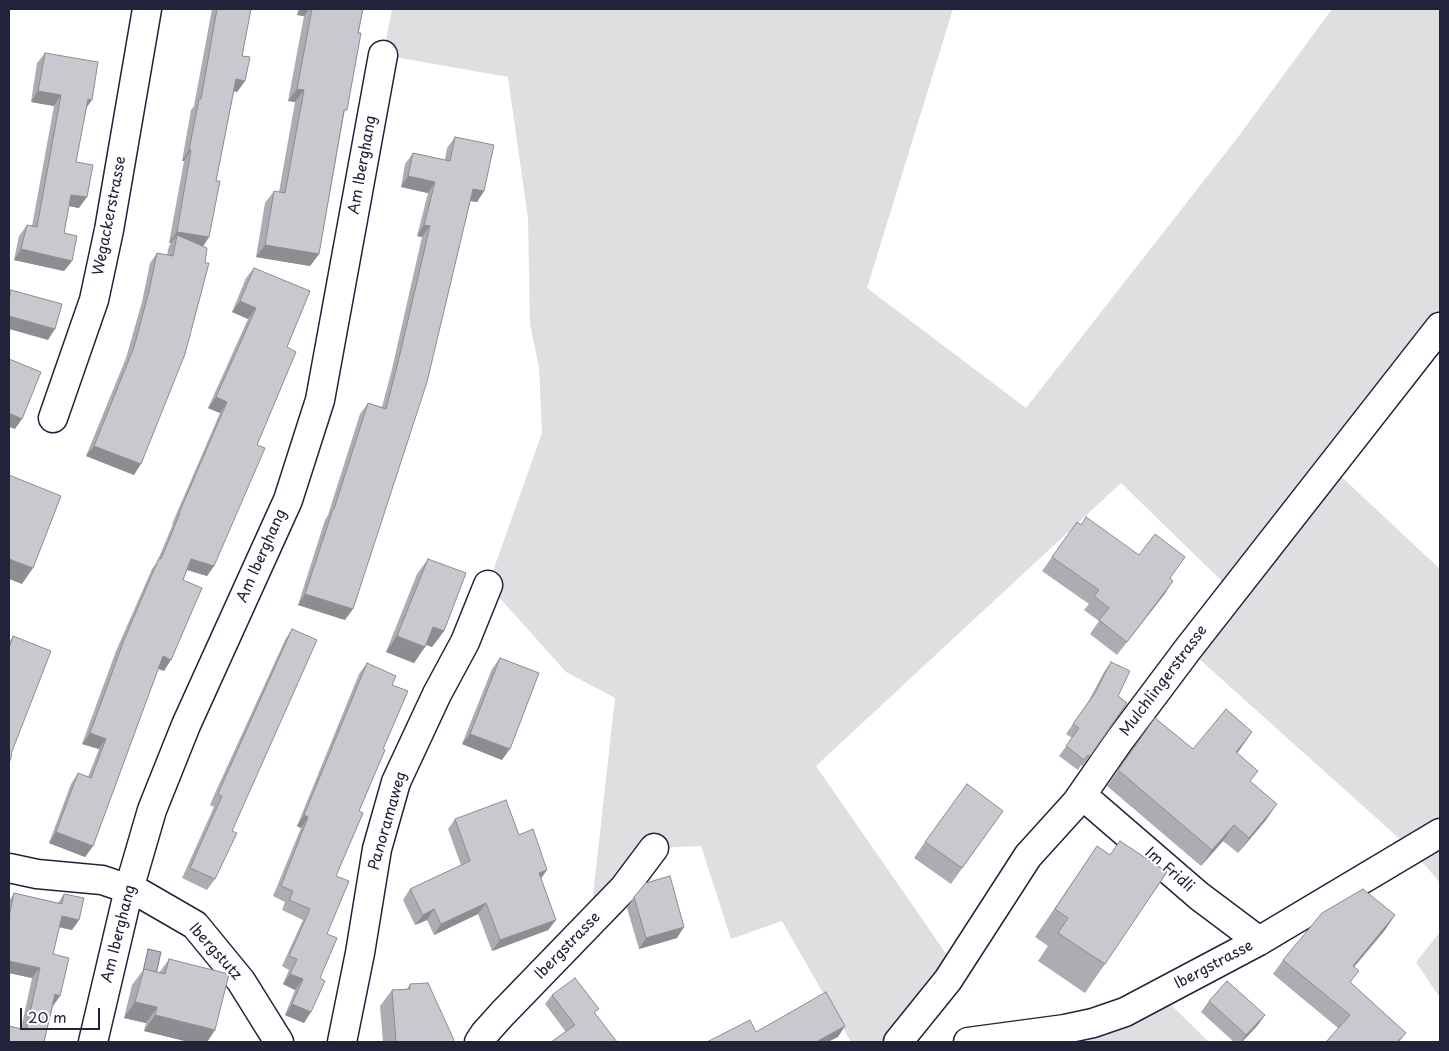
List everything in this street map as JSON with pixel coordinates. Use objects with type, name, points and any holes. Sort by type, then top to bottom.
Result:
[{"type":"street","name":"Wegackerstrasse","points":[[52,418],[96,291],[110,230],[147,9]]},
{"type":"street","name":"Am Iberghang","points":[[92,1042],[129,889],[152,810],[186,725],[288,500],[320,400],[383,55]]},
{"type":"street","name":"Mulchlingerstrasse","points":[[898,1042],[944,986],[1028,856],[1082,795],[1124,734],[1188,649],[1440,327]]},
{"type":"street","name":"Panoramaweg","points":[[342,1042],[360,953],[377,849],[396,782],[437,694],[465,642],[488,585]]},
{"type":"street","name":"Im Fridli","points":[[1082,795],[1191,890],[1259,940]]},
{"type":"street","name":"Ibergstrasse","points":[[968,1042],[1059,1030],[1109,1018],[1140,1005],[1259,940],[1440,833]]},
{"type":"street","name":"Ibergstrasse","points":[[479,1042],[484,1033],[624,888],[654,848]]},
{"type":"street","name":"Ibergstutz","points":[[9,868],[37,874],[102,880],[138,892],[195,926],[241,981],[279,1042]]},
{"type":"shaded area","points":[[392,9],[953,9],[867,288],[1026,408],[1238,137],[1332,9],[1440,9],[1440,327],[1331,467],[1440,569],[1440,883],[1412,850],[1188,649],[1233,592],[1121,483],[816,766],[956,968],[898,1042],[851,1042],[782,921],[731,939],[701,846],[654,848],[590,922],[615,698],[566,672],[488,585],[542,433],[539,367],[530,324],[528,218],[508,77],[383,55]]},
{"type":"shaded area","points":[[1440,932],[1440,998],[1416,962]]},
{"type":"shaded area","points":[[148,949],[161,952],[155,979],[142,976]]},
{"type":"shaded area","points":[[1160,994],[1209,1042],[1020,1042]]},
{"type":"building","points":[[217,9],[251,9],[242,56],[250,57],[245,81],[236,79],[216,181],[220,181],[209,237],[177,232],[191,150],[189,150],[199,99],[201,99]]},
{"type":"building","points":[[312,9],[363,9],[358,33],[361,33],[347,110],[344,110],[319,254],[265,245],[274,191],[285,193],[304,90],[297,89]]},
{"type":"building","points":[[45,53],[98,62],[92,100],[88,99],[76,162],[93,165],[87,197],[71,195],[64,233],[77,236],[72,261],[21,249],[27,225],[37,227],[61,95],[38,91]]},
{"type":"building","points":[[455,137],[494,145],[484,191],[473,189],[427,382],[353,609],[305,594],[368,403],[386,409],[399,358],[430,226],[424,225],[435,182],[408,176],[413,153],[450,161]]},
{"type":"building","points":[[177,235],[207,248],[205,263],[209,263],[185,354],[141,464],[94,446],[134,347],[157,253],[173,256]]},
{"type":"building","points":[[254,268],[310,291],[287,347],[296,352],[257,445],[265,448],[214,566],[191,559],[183,580],[202,588],[171,660],[163,656],[93,846],[56,832],[78,773],[91,778],[106,739],[90,733],[124,640],[159,558],[161,559],[227,402],[216,397],[256,308],[240,301]]},
{"type":"building","points":[[11,290],[62,304],[55,329],[9,316]]},
{"type":"building","points":[[9,359],[41,372],[22,419],[9,413]]},
{"type":"building","points":[[9,475],[61,496],[33,568],[9,559]]},
{"type":"building","points":[[1086,517],[1139,555],[1155,534],[1185,557],[1170,578],[1173,581],[1127,642],[1099,620],[1109,608],[1094,596],[1099,590],[1052,557],[1077,522],[1081,525]]},
{"type":"building","points":[[428,559],[466,573],[444,631],[433,627],[425,647],[397,636]]},
{"type":"building","points":[[292,629],[317,640],[232,831],[237,833],[215,879],[190,868],[222,796],[218,794]]},
{"type":"building","points":[[13,636],[51,651],[9,763],[9,648]]},
{"type":"building","points":[[500,658],[539,673],[510,749],[470,734]]},
{"type":"building","points":[[1111,662],[1130,671],[1118,696],[1127,703],[1090,756],[1088,755],[1084,760],[1066,746],[1079,728],[1073,724],[1095,693]]},
{"type":"building","points":[[367,663],[396,676],[392,685],[408,691],[359,811],[363,813],[336,876],[349,881],[327,934],[337,938],[320,978],[325,981],[311,1012],[292,1004],[303,979],[290,974],[297,959],[289,956],[310,909],[289,900],[293,891],[281,886],[308,817],[304,815]]},
{"type":"building","points":[[1226,709],[1252,732],[1236,752],[1258,771],[1250,781],[1277,804],[1249,838],[1234,825],[1212,850],[1118,770],[1155,718],[1193,749]]},
{"type":"building","points":[[967,784],[1003,811],[962,868],[925,842]]},
{"type":"building","points":[[506,800],[519,835],[533,829],[547,870],[539,873],[556,920],[500,940],[486,903],[441,924],[434,909],[423,915],[410,889],[470,861],[455,819]]},
{"type":"building","points":[[1120,841],[1167,872],[1105,964],[1058,933],[1068,918],[1055,909],[1097,846],[1110,855]]},
{"type":"building","points":[[670,876],[684,927],[646,938],[634,897],[646,883]]},
{"type":"building","points":[[1363,889],[1395,915],[1353,966],[1359,971],[1350,982],[1406,1033],[1397,1042],[1326,1042],[1350,1015],[1283,960],[1322,913]]},
{"type":"building","points":[[14,893],[62,904],[64,894],[84,898],[79,920],[62,916],[53,954],[69,958],[60,996],[55,994],[44,1042],[9,1042],[9,1026],[26,1030],[40,968],[9,961],[9,917]]},
{"type":"building","points":[[169,959],[229,974],[215,1030],[155,1015],[157,1007],[135,1002],[144,969],[165,974]]},
{"type":"building","points":[[575,978],[599,1009],[594,1012],[617,1042],[551,1042],[575,1025],[552,995]]},
{"type":"building","points":[[1227,981],[1265,1015],[1246,1035],[1209,1001]]},
{"type":"building","points":[[428,983],[454,1042],[396,1042],[392,990],[410,989],[410,984]]},
{"type":"building","points":[[826,992],[845,1026],[816,1042],[707,1042],[750,1020],[756,1032]]}]
